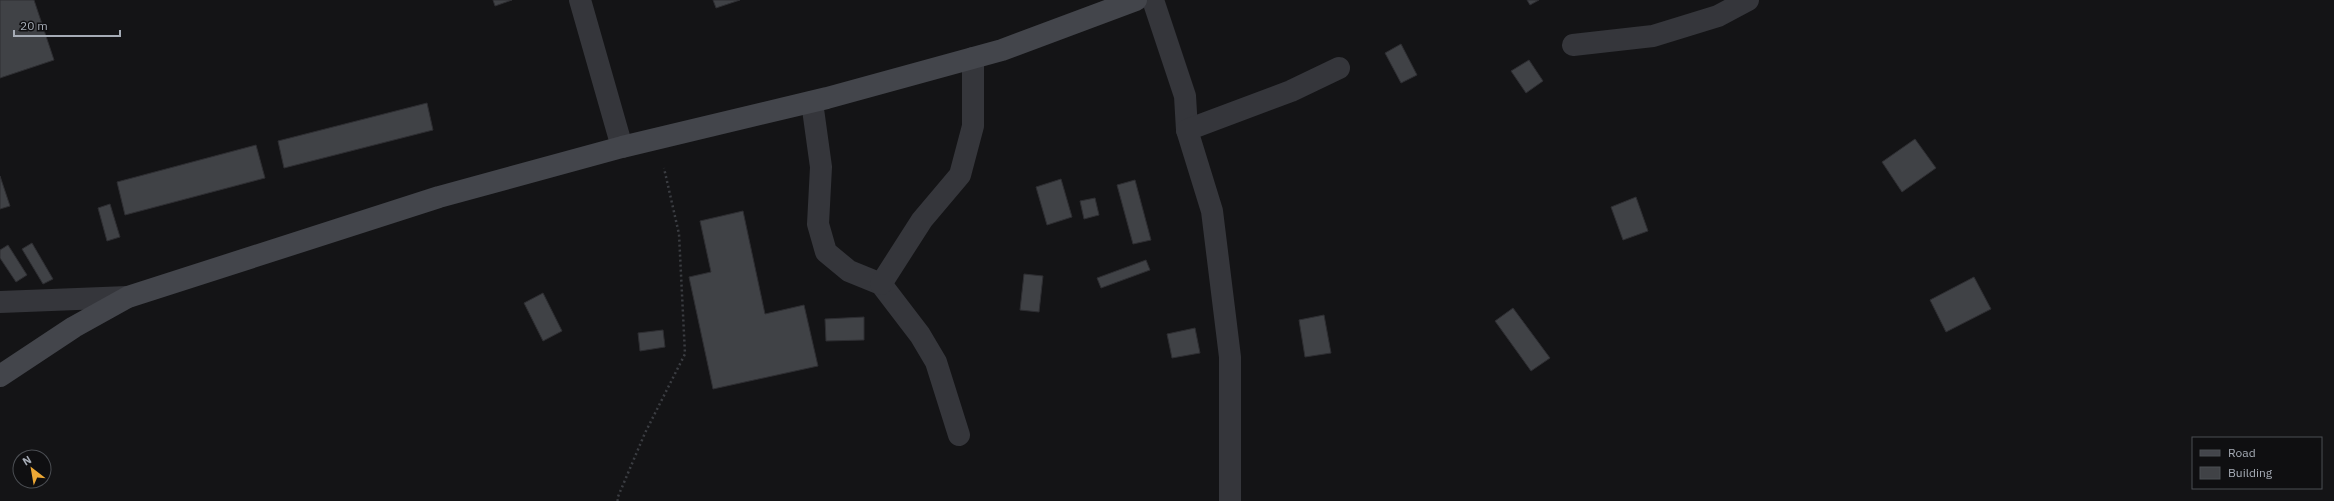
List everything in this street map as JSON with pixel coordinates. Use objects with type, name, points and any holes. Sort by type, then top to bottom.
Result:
[{"type":"main road","points":[[0,376],[74,327],[128,297],[439,197],[622,147],[812,102],[1002,50],[1136,0]]},
{"type":"street","points":[[580,0],[622,147]]},
{"type":"street","points":[[1153,0],[1185,96],[1187,130],[1212,211],[1230,357],[1230,501]]},
{"type":"street","points":[[1573,45],[1653,36],[1718,16],[1748,0]]},
{"type":"street","points":[[881,284],[922,220],[960,175],[973,126],[973,58]]},
{"type":"street","points":[[1187,130],[1291,91],[1339,68]]},
{"type":"street","points":[[812,102],[821,167],[818,224],[826,252],[850,271],[881,284],[920,335],[936,362],[959,435]]},
{"type":"street","points":[[0,302],[128,297]]},
{"type":"path","points":[[618,501],[617,499],[645,433],[685,354],[679,234],[658,138]]},
{"type":"building","points":[[0,0],[34,0],[54,60],[0,78]]},
{"type":"building","points":[[493,0],[512,0],[495,6]]},
{"type":"building","points":[[713,0],[740,0],[716,8]]},
{"type":"building","points":[[1527,0],[1539,0],[1530,5]]},
{"type":"building","points":[[1401,44],[1417,75],[1401,83],[1385,53]]},
{"type":"building","points":[[1529,60],[1543,81],[1526,93],[1511,71]]},
{"type":"building","points":[[427,103],[433,130],[284,168],[278,141]]},
{"type":"building","points":[[1915,139],[1936,168],[1902,192],[1882,162]]},
{"type":"building","points":[[256,145],[265,178],[125,215],[117,182]]},
{"type":"building","points":[[0,176],[10,206],[0,209]]},
{"type":"building","points":[[1061,179],[1072,217],[1047,225],[1036,187]]},
{"type":"building","points":[[1135,180],[1151,240],[1133,244],[1117,185]]},
{"type":"building","points":[[1636,197],[1648,231],[1623,240],[1611,207]]},
{"type":"building","points":[[1095,198],[1099,215],[1084,219],[1080,201]]},
{"type":"building","points":[[110,204],[120,237],[107,241],[98,208]]},
{"type":"building","points":[[743,211],[765,314],[804,305],[818,366],[713,389],[689,277],[711,272],[700,221]]},
{"type":"building","points":[[32,243],[53,279],[43,284],[22,249]]},
{"type":"building","points":[[8,245],[27,275],[16,282],[0,258],[0,250]]},
{"type":"building","points":[[1146,260],[1150,270],[1101,288],[1097,278]]},
{"type":"building","points":[[1024,274],[1043,276],[1039,312],[1020,310]]},
{"type":"building","points":[[1974,277],[1991,309],[1946,332],[1930,300]]},
{"type":"building","points":[[543,293],[562,331],[543,341],[524,303]]},
{"type":"building","points":[[1513,308],[1550,358],[1531,371],[1495,321]]},
{"type":"building","points":[[1324,315],[1331,353],[1305,357],[1299,320]]},
{"type":"building","points":[[864,317],[864,340],[826,341],[825,319]]},
{"type":"building","points":[[1195,328],[1200,353],[1172,358],[1167,334]]},
{"type":"building","points":[[663,330],[665,347],[640,351],[638,333]]}]
